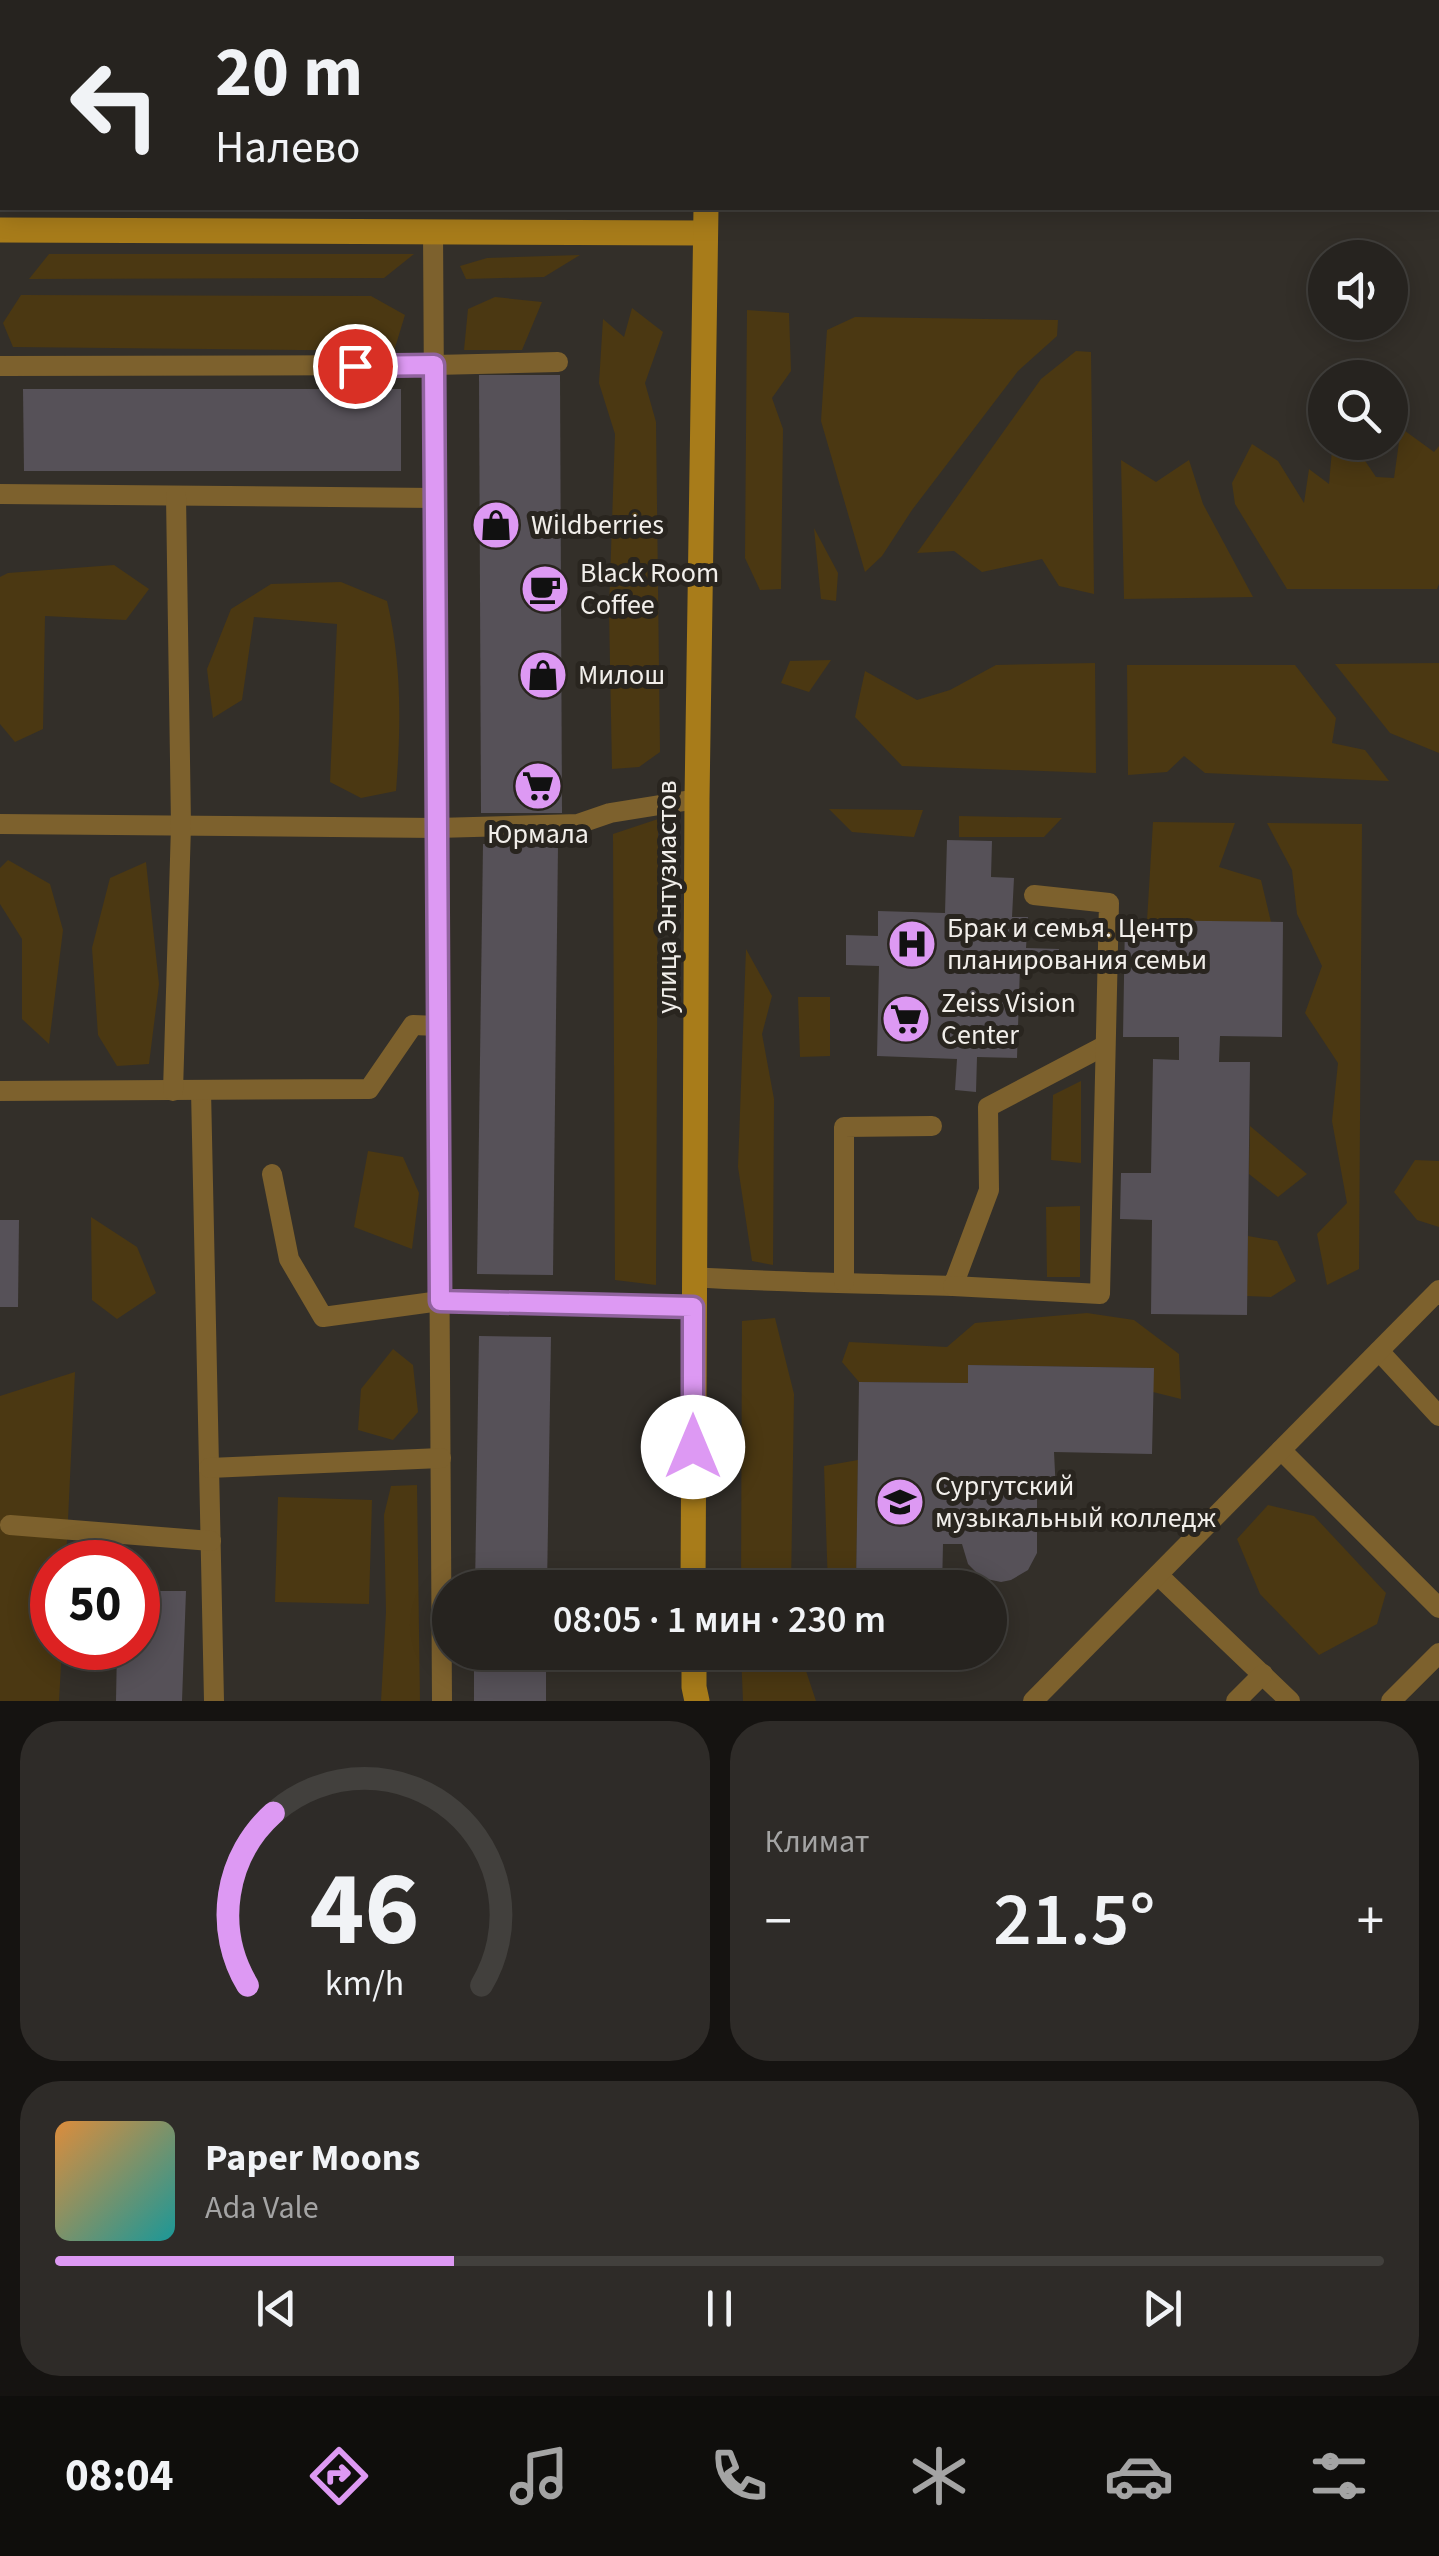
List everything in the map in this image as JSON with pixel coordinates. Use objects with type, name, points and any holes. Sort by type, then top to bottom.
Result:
[{"type":"main road","points":[[0,230],[433,231],[705,220]]},
{"type":"main road","name":"улица Энтузиастов","points":[[693,1570],[705,220]]},
{"type":"main road","points":[[694,1670],[697,1701]]},
{"type":"lane","points":[[433,231],[442,1701]]},
{"type":"lane","points":[[0,366],[558,362]]},
{"type":"lane","points":[[0,494],[435,498]]},
{"type":"lane","points":[[173,1090],[181,826],[176,496]]},
{"type":"lane","points":[[0,824],[436,828],[578,824],[610,813],[697,799]]},
{"type":"lane","points":[[693,1278],[1100,1294],[1108,903],[1034,894]]},
{"type":"lane","points":[[0,1091],[370,1089],[413,1025],[438,1026]]},
{"type":"lane","points":[[953,1286],[989,1190],[988,1107],[1104,1046]]},
{"type":"lane","points":[[201,1090],[214,1701]]},
{"type":"lane","points":[[844,1282],[844,1127],[932,1126]]},
{"type":"lane","points":[[272,1174],[289,1259],[323,1316],[440,1301],[693,1307]]},
{"type":"lane","points":[[1034,1701],[1439,1290]]},
{"type":"lane","points":[[1379,1351],[1439,1416]]},
{"type":"lane","points":[[1281,1450],[1439,1608]]},
{"type":"lane","points":[[209,1468],[441,1458]]},
{"type":"lane","points":[[10,1526],[211,1540]]},
{"type":"lane","points":[[1158,1575],[1290,1701]]},
{"type":"lane","points":[[1391,1701],[1439,1653]]},
{"type":"lane","points":[[1236,1701],[1264,1674]]},
{"type":"shaded area","points":[[49,254],[414,254],[384,278],[29,279]]},
{"type":"shaded area","points":[[580,255],[544,277],[466,279],[460,266],[487,258]]},
{"type":"shaded area","points":[[21,295],[371,296],[405,315],[394,351],[13,347],[3,323]]},
{"type":"shaded area","points":[[495,297],[542,302],[522,350],[464,350],[468,309]]},
{"type":"shaded area","points":[[632,308],[663,332],[645,383],[656,422],[660,752],[639,767],[612,769],[609,610],[615,434],[599,383],[603,319],[624,337]]},
{"type":"shaded area","points":[[747,310],[789,313],[791,371],[772,398],[783,429],[781,589],[760,590],[745,558]]},
{"type":"shaded area","points":[[855,317],[1058,320],[1057,336],[1018,371],[912,510],[882,556],[865,572],[821,421],[827,330]]},
{"type":"shaded area","points":[[1076,351],[1091,352],[1094,594],[1059,586],[1042,559],[982,572],[954,551],[917,553],[1041,379]]},
{"type":"shaded area","points":[[1408,433],[1434,452],[1439,446],[1437,589],[1287,589],[1235,504],[1232,483],[1252,444],[1278,461],[1304,503],[1309,469],[1329,484],[1331,460],[1364,460],[1376,477],[1394,478],[1397,460],[1408,460]]},
{"type":"shaded area","points":[[1121,460],[1156,482],[1189,460],[1203,504],[1253,597],[1124,599]]},
{"type":"shaded area","points":[[814,528],[838,573],[836,601],[821,599]]},
{"type":"shaded area","points":[[114,565],[149,589],[126,620],[45,616],[43,729],[15,742],[0,724],[0,577],[8,573]]},
{"type":"shaded area","points":[[341,582],[387,601],[398,672],[396,791],[361,798],[330,782],[337,624],[254,617],[242,700],[213,718],[207,669],[231,609],[271,584]]},
{"type":"shaded area","points":[[831,660],[809,692],[781,683],[790,661]]},
{"type":"shaded area","points":[[1095,663],[1096,773],[902,766],[855,717],[865,671],[917,700],[950,690],[996,665]]},
{"type":"shaded area","points":[[1439,663],[1439,753],[1390,733],[1335,664]]},
{"type":"shaded area","points":[[1127,665],[1295,665],[1336,718],[1332,743],[1365,750],[1389,781],[1205,773],[1184,756],[1167,772],[1128,775]]},
{"type":"shaded area","points":[[829,809],[923,810],[914,837],[852,832]]},
{"type":"shaded area","points":[[959,816],[1062,818],[1044,837],[959,837]]},
{"type":"shaded area","points":[[658,819],[656,1285],[615,1280],[613,834]]},
{"type":"shaded area","points":[[1153,822],[1235,823],[1219,867],[1261,880],[1271,922],[1147,921]]},
{"type":"shaded area","points":[[1267,823],[1362,824],[1359,1269],[1327,1285],[1317,1234],[1347,1203],[1332,1121],[1338,1063],[1305,1013],[1322,966],[1297,914],[1292,870]]},
{"type":"shaded area","points":[[8,860],[50,884],[63,930],[49,1044],[22,1019],[22,939],[0,904],[0,868]]},
{"type":"shaded area","points":[[146,862],[159,984],[149,1064],[117,1066],[98,1035],[92,948],[110,878]]},
{"type":"shaded area","points":[[746,949],[772,996],[762,1034],[774,1099],[773,1265],[752,1261],[738,1167]]},
{"type":"shaded area","points":[[798,997],[830,997],[830,1056],[800,1057]]},
{"type":"shaded area","points":[[1081,1081],[1081,1163],[1051,1160],[1053,1095]]},
{"type":"shaded area","points":[[1250,1126],[1307,1174],[1278,1197],[1249,1174]]},
{"type":"shaded area","points":[[368,1151],[403,1157],[419,1193],[412,1249],[354,1227]]},
{"type":"shaded area","points":[[1415,1160],[1439,1161],[1439,1227],[1417,1220],[1394,1192]]},
{"type":"shaded area","points":[[1080,1206],[1080,1277],[1047,1277],[1046,1207]]},
{"type":"shaded area","points":[[91,1217],[137,1247],[156,1293],[117,1319],[92,1300]]},
{"type":"shaded area","points":[[1248,1236],[1277,1241],[1296,1281],[1271,1297],[1247,1296]]},
{"type":"shaded area","points":[[1087,1313],[1134,1320],[1179,1354],[1181,1399],[1153,1392],[1153,1368],[969,1365],[968,1383],[859,1382],[842,1362],[849,1342],[947,1347],[975,1323]]},
{"type":"shaded area","points":[[775,1318],[794,1394],[791,1570],[741,1570],[742,1321]]},
{"type":"shaded area","points":[[393,1349],[413,1365],[418,1412],[393,1440],[358,1430],[361,1389]]},
{"type":"shaded area","points":[[75,1372],[67,1540],[30,1540],[30,1670],[61,1670],[59,1701],[0,1701],[0,1396]]},
{"type":"shaded area","points":[[858,1460],[856,1570],[827,1570],[824,1466]]},
{"type":"shaded area","points":[[417,1485],[420,1701],[381,1701],[386,1612],[384,1515],[391,1486]]},
{"type":"shaded area","points":[[278,1497],[372,1500],[369,1604],[275,1602]]},
{"type":"shaded area","points":[[1268,1505],[1314,1516],[1386,1593],[1377,1624],[1319,1655],[1260,1594],[1237,1539]]},
{"type":"shaded area","points":[[742,1670],[806,1670],[816,1701],[743,1701]]},
{"type":"building","points":[[479,375],[560,375],[562,813],[481,813]]},
{"type":"building","points":[[23,389],[401,389],[401,471],[24,471]]},
{"type":"building","points":[[947,840],[992,841],[991,877],[1014,878],[1012,917],[1028,917],[1026,948],[1059,949],[1058,967],[1020,966],[1017,1058],[977,1057],[976,1092],[955,1090],[957,1059],[877,1056],[879,966],[846,965],[846,935],[878,936],[878,911],[945,913]]},
{"type":"building","points":[[483,844],[558,845],[553,1275],[477,1274]]},
{"type":"building","points":[[1125,920],[1283,922],[1282,1037],[1220,1036],[1219,1062],[1250,1062],[1247,1315],[1151,1314],[1152,1220],[1120,1219],[1121,1173],[1151,1173],[1153,1059],[1179,1060],[1179,1037],[1123,1037]]},
{"type":"building","points":[[0,1220],[19,1220],[18,1307],[0,1307]]},
{"type":"building","points":[[479,1336],[551,1337],[547,1570],[475,1570]]},
{"type":"building","points":[[968,1365],[1154,1368],[1152,1454],[1054,1452],[1056,1492],[1037,1492],[1037,1553],[1028,1570],[1011,1580],[1007,1581],[1007,1570],[974,1570],[962,1544],[943,1544],[942,1570],[856,1570],[859,1382],[968,1383]]},
{"type":"building","points":[[160,1591],[186,1591],[182,1701],[116,1701],[117,1670],[160,1670]]},
{"type":"building","points":[[474,1670],[546,1670],[546,1701],[474,1701]]},
{"type":"place","name":"Wildberries","points":[[496,525]]},
{"type":"place","name":"Black Room Coffee","points":[[545,589]]},
{"type":"place","name":"Милош","points":[[543,675]]},
{"type":"place","name":"Юрмала","points":[[538,786]]},
{"type":"place","name":"Брак и семья. Центр планирования семьи","points":[[912,944]]},
{"type":"place","name":"Zeiss Vision Center","points":[[906,1019]]},
{"type":"place","name":"Сургутский музыкальный колледж","points":[[900,1502]]},
{"type":"route","points":[[355,366],[434,365],[440,1301],[693,1307],[693,1447]]}]
